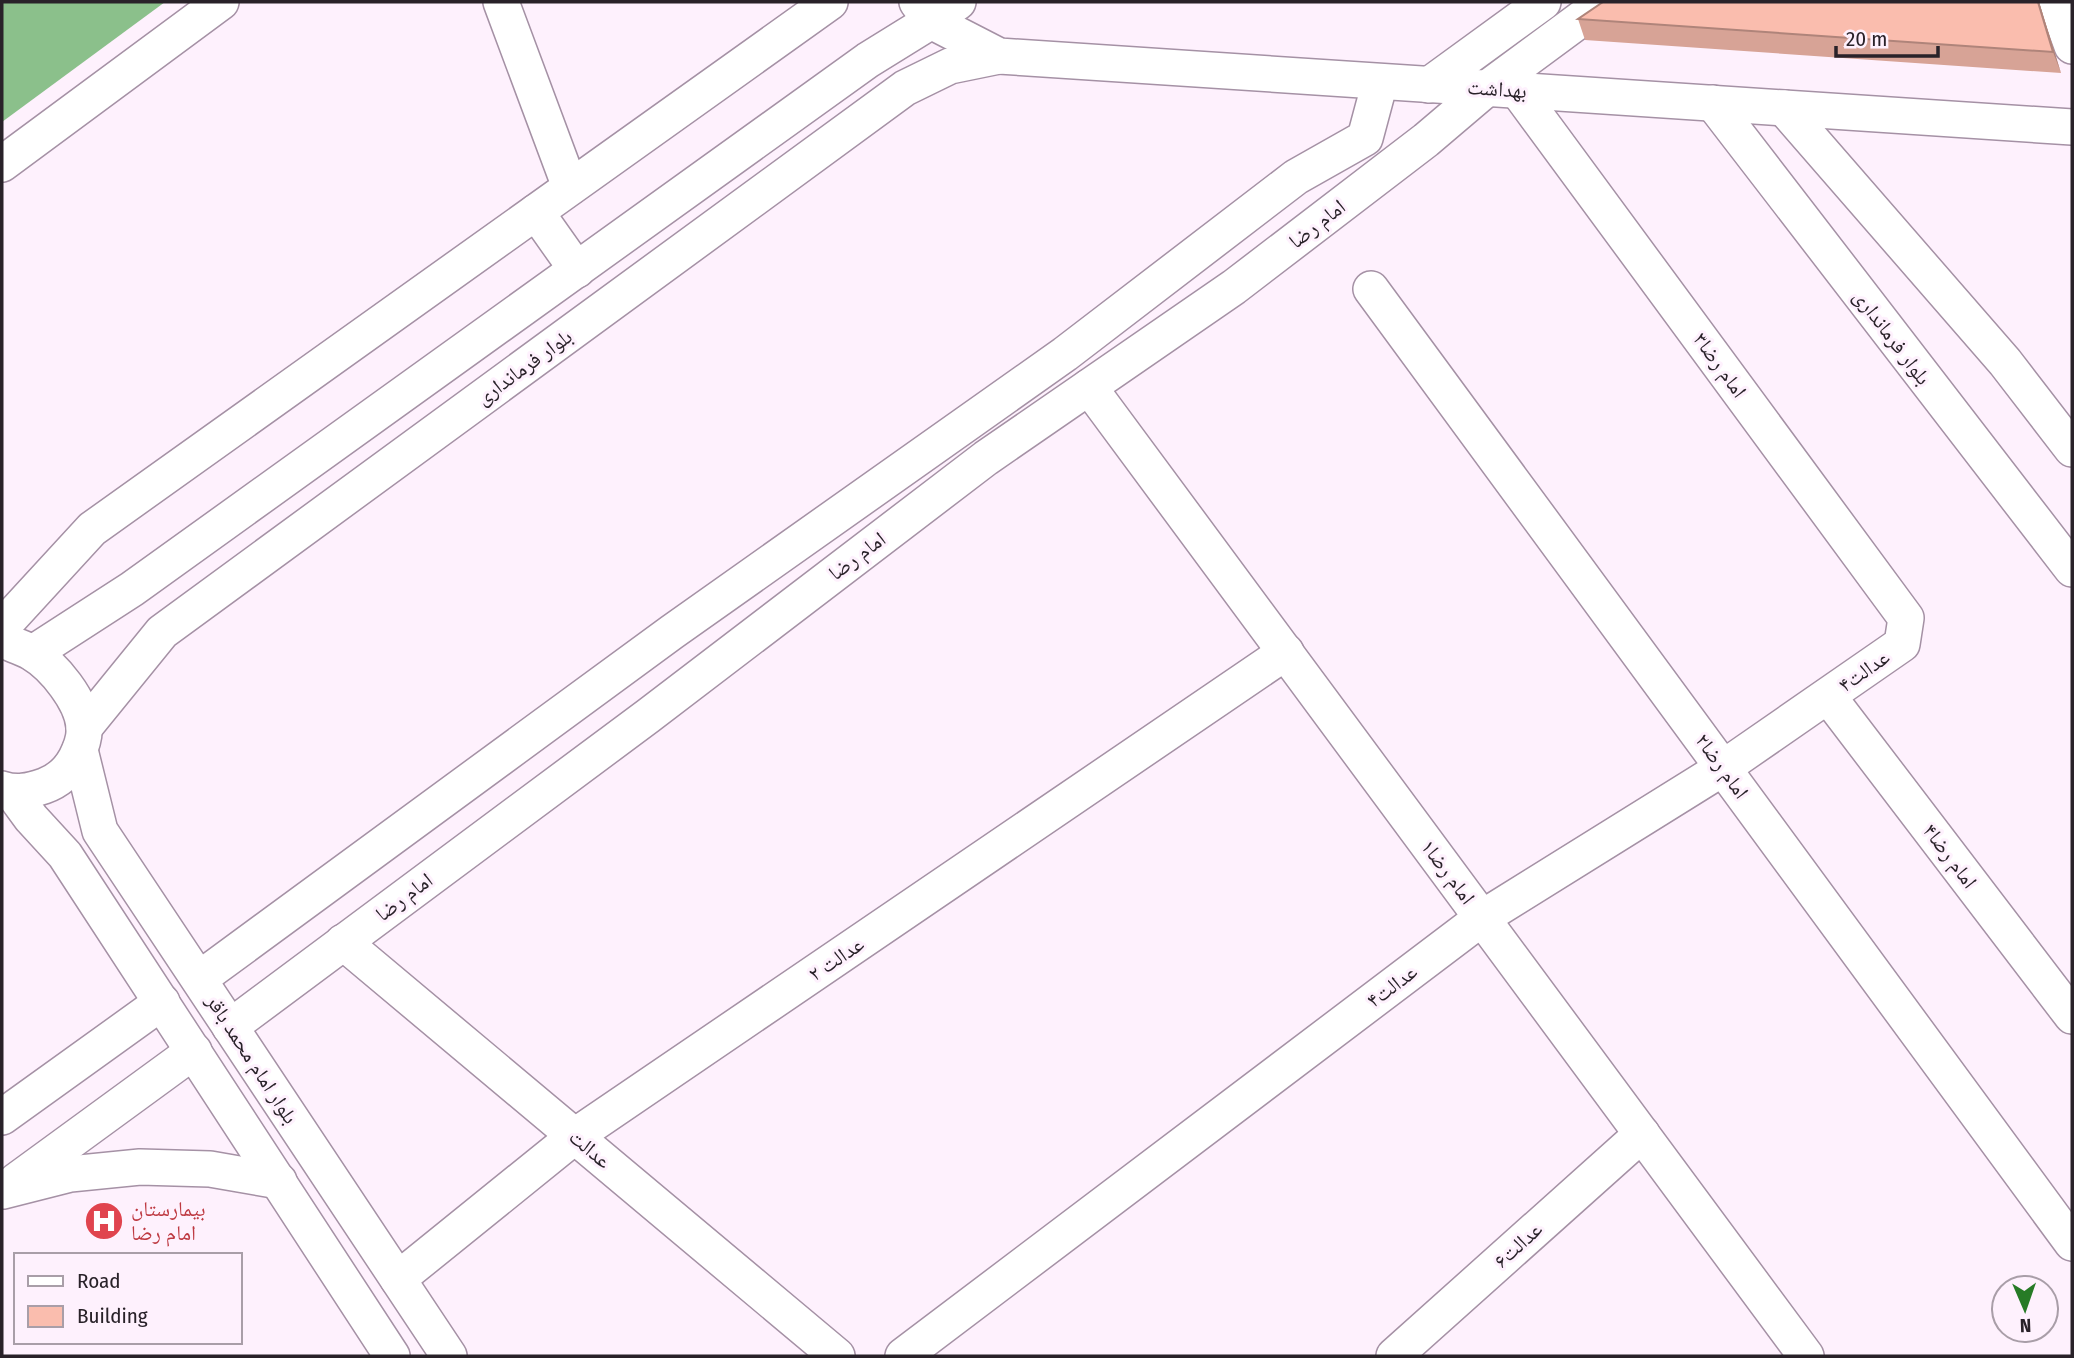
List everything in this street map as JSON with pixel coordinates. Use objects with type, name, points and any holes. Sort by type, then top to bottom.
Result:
[{"type":"street","points":[[2,164],[221,2]]},
{"type":"street","points":[[501,2],[570,187]]},
{"type":"street","points":[[2,627],[92,529],[830,2]]},
{"type":"street","points":[[1429,85],[1543,2]]},
{"type":"street","name":"امام رضا","points":[[230,1027],[648,716],[986,458],[1234,287],[1426,140],[1502,90],[1604,2]]},
{"type":"street","points":[[2056,2],[2072,46]]},
{"type":"street","points":[[17,649],[143,581],[869,60],[935,8]]},
{"type":"street","name":"بهداشت","points":[[935,8],[999,56],[2072,127]]},
{"type":"street","name":"بلوار فرمانداری","points":[[5,791],[27,792],[52,783],[70,769],[82,739],[162,632],[173,623],[905,88],[950,66],[999,56]]},
{"type":"street","name":"امام رضا","points":[[199,979],[672,632],[1065,354],[1296,177],[1365,138],[1380,82]]},
{"type":"street","name":"امام رضا۳","points":[[1502,90],[1906,618],[1902,644]]},
{"type":"street","name":"بلوار فرمانداری","points":[[1713,103],[2072,569]]},
{"type":"street","points":[[1784,108],[2005,362],[2072,449]]},
{"type":"street","points":[[536,212],[577,270]]},
{"type":"street","name":"امام رضا۲","points":[[1371,289],[2072,1243]]},
{"type":"street","name":"امام رضا۱","points":[[1089,387],[1806,1356]]},
{"type":"street","name":"عدالت۴","points":[[903,1356],[1482,918],[1724,768],[1902,644]]},
{"type":"street","name":"بلوار امام محمد باقر","points":[[17,649],[51,668],[78,704],[100,831],[449,1356]]},
{"type":"street","name":"عدالت ۲","points":[[398,1279],[575,1136],[1286,652]]},
{"type":"street","name":"امام رضا۴","points":[[1828,696],[2072,1016]]},
{"type":"street","name":"بلوار امام محمد باقر","points":[[5,791],[65,855],[392,1356]]},
{"type":"street","name":"عدالت","points":[[343,942],[837,1356]]},
{"type":"street","points":[[2,1117],[162,1002]]},
{"type":"street","points":[[2,1191],[194,1051]]},
{"type":"street","name":"عدالت۶","points":[[1394,1356],[1642,1135]]},
{"type":"street","points":[[2,1191],[70,1174],[140,1167],[210,1169],[279,1181]]},
{"type":"green space","points":[[2,2],[165,2],[2,122]]},
{"type":"building","points":[[1603,2],[2038,2],[2053,52],[1578,19]]},
{"type":"place","name":"بیمارستان امام رضا","points":[[104,1221]]}]
